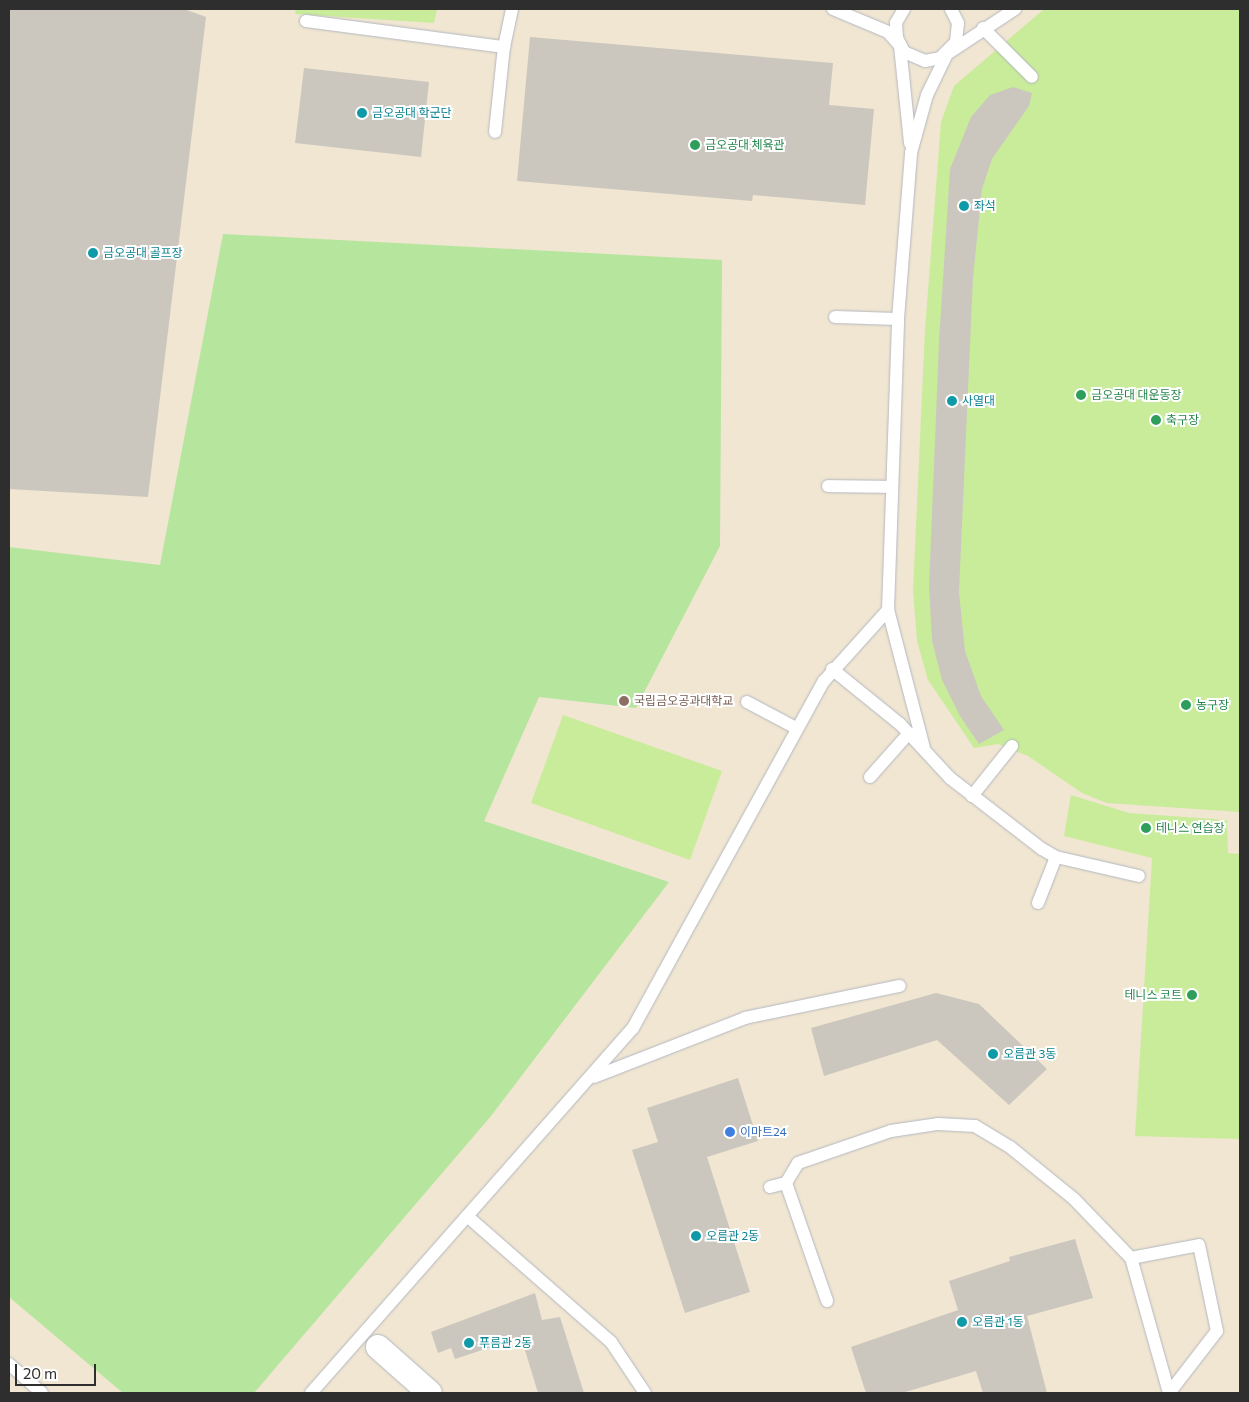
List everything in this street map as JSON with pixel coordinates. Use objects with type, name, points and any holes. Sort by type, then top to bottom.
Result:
[{"type":"street","points":[[378,1348],[430,1393]]},
{"type":"lane","points":[[495,132],[504,47],[512,9]]},
{"type":"lane","points":[[832,9],[888,32],[900,46],[918,60],[933,60],[947,54],[983,28],[1015,9]]},
{"type":"lane","points":[[904,9],[896,23],[911,153],[898,319],[888,610],[924,748]]},
{"type":"lane","points":[[911,153],[927,95],[958,33],[951,9]]},
{"type":"lane","points":[[306,21],[504,47]]},
{"type":"lane","points":[[983,28],[1032,77]]},
{"type":"lane","points":[[835,318],[898,319]]},
{"type":"lane","points":[[828,486],[892,487]]},
{"type":"lane","points":[[311,1393],[592,1078],[633,1028],[796,728],[832,669],[888,610]]},
{"type":"lane","points":[[832,669],[909,733],[972,796],[1056,857],[1139,876]]},
{"type":"lane","points":[[747,702],[796,728]]},
{"type":"lane","points":[[870,777],[909,733]]},
{"type":"lane","points":[[972,796],[1012,746]]},
{"type":"lane","points":[[1038,903],[1056,857]]},
{"type":"lane","points":[[592,1078],[745,1018],[900,986]]},
{"type":"lane","points":[[770,1188],[786,1183],[798,1163],[891,1131],[938,1124],[975,1126],[1010,1147],[1074,1199],[1131,1258],[1169,1393]]},
{"type":"lane","points":[[786,1183],[827,1300]]},
{"type":"lane","points":[[468,1216],[611,1342],[645,1393]]},
{"type":"lane","points":[[1131,1258],[1199,1245],[1217,1331],[1169,1393]]},
{"type":"lane","points":[[9,1364],[42,1393]]},
{"type":"shaded area","name":"국립금오공과대학교","points":[[9,9],[1240,9],[1240,1393],[9,1393]]},
{"type":"green space","points":[[296,9],[437,9],[434,23],[295,14]]},
{"type":"green space","name":"금오공대 대운동장","points":[[1044,9],[1240,9],[1240,812],[1107,803],[1082,793],[1028,756],[998,744],[974,748],[928,680],[917,641],[913,591],[925,330],[941,122],[954,86]]},
{"type":"green space","points":[[223,234],[722,260],[720,546],[636,708],[539,697],[484,821],[669,882],[491,1116],[254,1393],[123,1393],[9,1297],[9,547],[160,565]]},
{"type":"green space","points":[[563,715],[722,771],[690,860],[531,803]]},
{"type":"green space","name":"테니스 코트","points":[[1071,795],[1129,813],[1227,820],[1228,853],[1240,854],[1240,1139],[1135,1136],[1152,858],[1064,836]]},
{"type":"building","name":"금오공대 골프장","points":[[9,9],[184,9],[206,17],[148,497],[9,489]]},
{"type":"building","name":"금오공대 체육관","points":[[530,37],[833,63],[829,105],[874,109],[865,205],[753,195],[752,201],[517,181]]},
{"type":"building","name":"금오공대 학군단","points":[[304,68],[429,82],[421,157],[295,143]]},
{"type":"building","points":[[1013,87],[1032,93],[1029,106],[992,159],[982,189],[973,278],[959,592],[965,651],[981,696],[1004,730],[979,744],[960,716],[942,680],[932,641],[929,586],[939,342],[950,169],[971,117],[990,95]]},
{"type":"building","name":"오름관 3동","points":[[936,993],[979,1004],[1047,1069],[1009,1105],[937,1040],[824,1076],[811,1028]]},
{"type":"building","name":"오름관 2동","points":[[738,1078],[758,1141],[707,1157],[750,1292],[685,1313],[632,1150],[658,1142],[647,1108]]},
{"type":"building","name":"오름관 1동","points":[[1075,1239],[1093,1298],[1027,1316],[1047,1393],[983,1393],[976,1371],[902,1393],[866,1393],[851,1347],[958,1310],[949,1281],[1010,1261],[1009,1257]]},
{"type":"building","name":"푸름관 2동","points":[[535,1293],[542,1320],[560,1317],[584,1393],[538,1393],[521,1337],[455,1359],[451,1348],[438,1353],[431,1332]]},
{"type":"place","name":"금오공대 학군단","points":[[362,113]]},
{"type":"place","name":"금오공대 체육관","points":[[695,145]]},
{"type":"place","name":"좌석","points":[[964,206]]},
{"type":"place","name":"금오공대 골프장","points":[[93,253]]},
{"type":"place","name":"금오공대 대운동장","points":[[1081,395]]},
{"type":"place","name":"사열대","points":[[952,401]]},
{"type":"place","name":"축구장","points":[[1156,420]]},
{"type":"place","name":"국립금오공과대학교","points":[[624,701]]},
{"type":"place","name":"농구장","points":[[1186,705]]},
{"type":"place","name":"테니스 연습장","points":[[1146,828]]},
{"type":"place","name":"테니스 코트","points":[[1192,995]]},
{"type":"place","name":"오름관 3동","points":[[993,1054]]},
{"type":"place","name":"이마트24","points":[[730,1132]]},
{"type":"place","name":"오름관 2동","points":[[696,1236]]},
{"type":"place","name":"오름관 1동","points":[[962,1322]]},
{"type":"place","name":"푸름관 2동","points":[[469,1343]]}]
